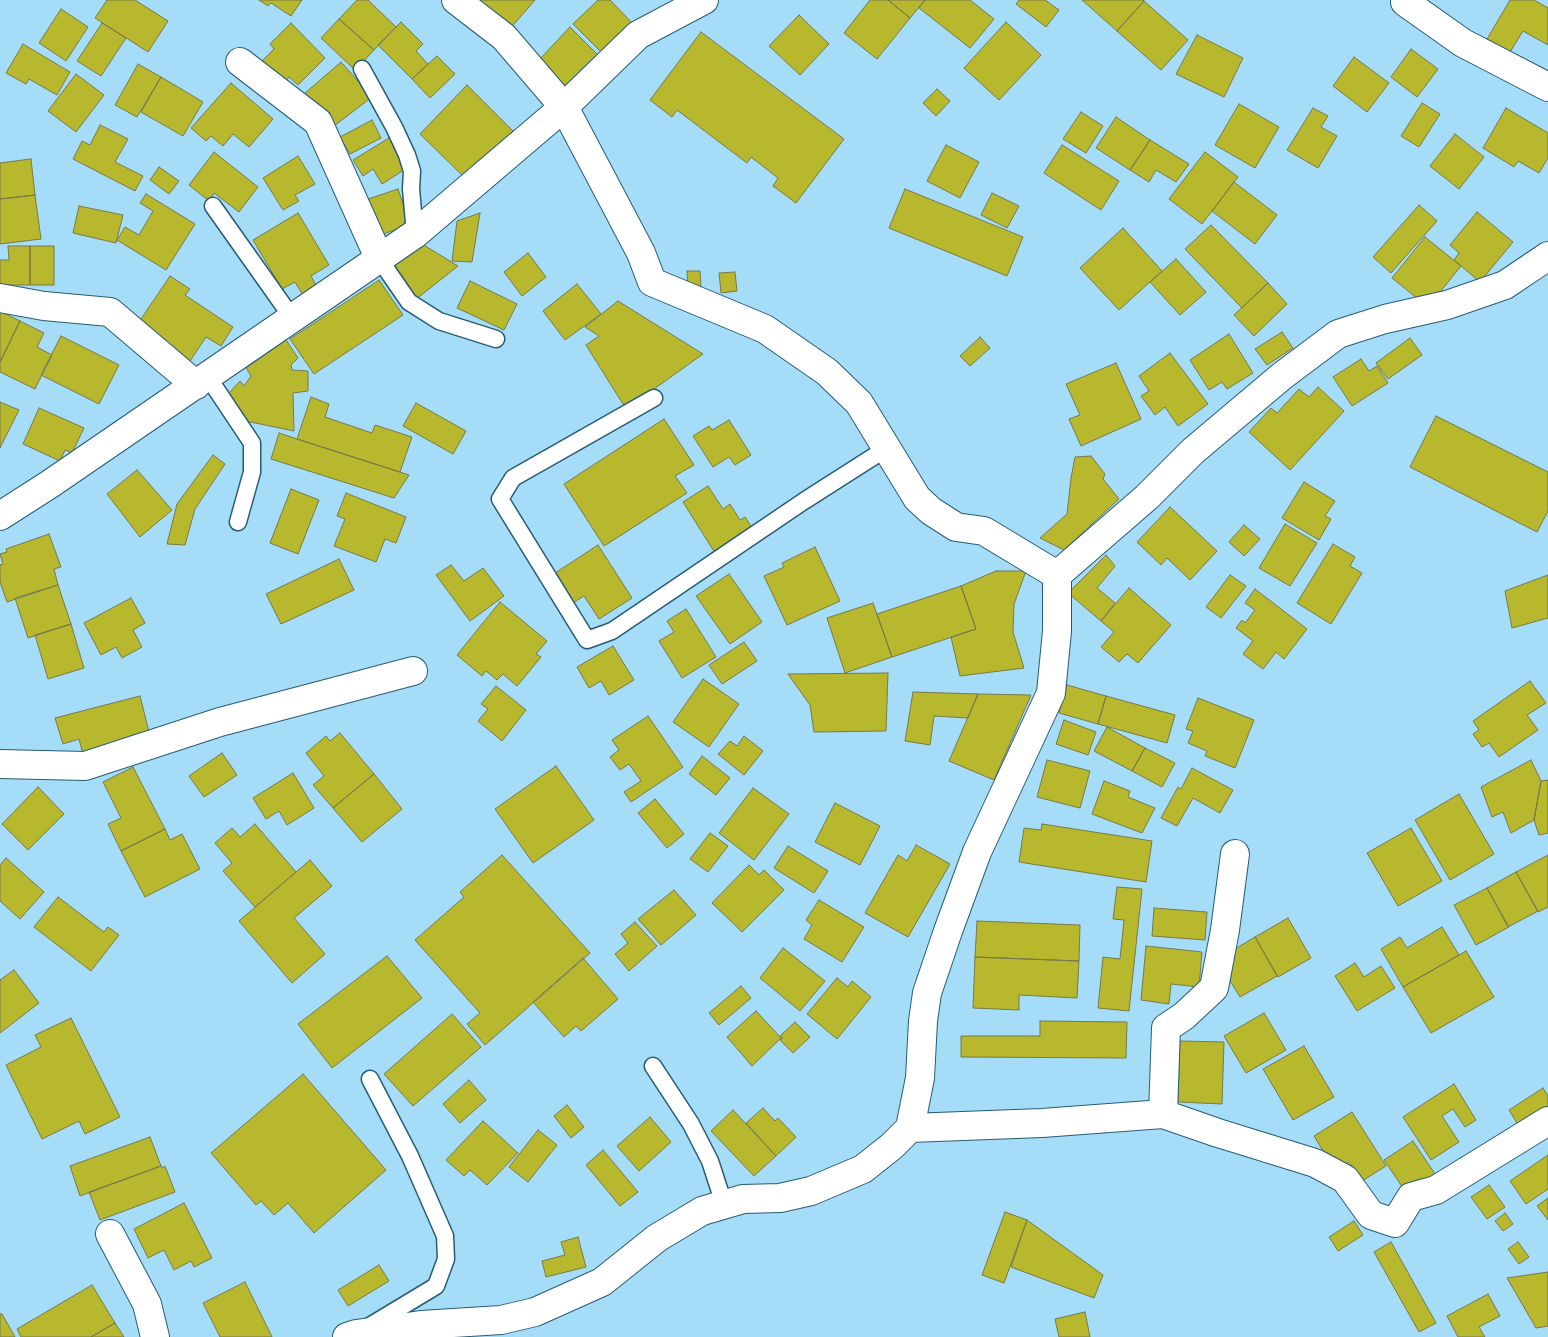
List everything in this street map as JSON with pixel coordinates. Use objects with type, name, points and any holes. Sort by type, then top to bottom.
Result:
[{"type":"street","points":[[456,0],[504,37],[564,107],[641,253],[652,282],[765,329],[827,372],[859,403],[917,498],[931,511],[956,526],[984,531],[1057,575]]},
{"type":"street","points":[[0,516],[202,381],[416,234],[564,107],[638,35],[704,0]]},
{"type":"street","points":[[1405,2],[1463,43],[1548,87]]},
{"type":"street","points":[[240,62],[318,122],[380,260]]},
{"type":"street","points":[[353,1336],[431,1324],[501,1320],[535,1312],[602,1282],[656,1238],[702,1211],[743,1199],[780,1198],[811,1191],[862,1169],[892,1146],[910,1128],[920,1078],[927,993],[948,931],[977,852],[1051,693],[1057,631],[1057,575],[1147,497],[1193,451],[1282,376],[1338,334],[1385,319],[1447,305],[1505,285],[1548,256]]},
{"type":"street","points":[[0,298],[44,306],[110,312],[202,381]]},
{"type":"street","points":[[0,764],[85,766],[220,722],[413,671]]},
{"type":"street","points":[[1163,1114],[1166,1028],[1184,1016],[1214,988],[1225,930],[1235,854]]},
{"type":"street","points":[[910,1128],[1042,1123],[1163,1114],[1314,1163],[1345,1180],[1371,1215],[1395,1223],[1411,1197],[1436,1190],[1548,1121]]},
{"type":"street","points":[[110,1234],[147,1304],[155,1337]]},
{"type":"lane","points":[[362,69],[407,155],[412,171],[411,189],[416,234]]},
{"type":"lane","points":[[213,206],[293,319]]},
{"type":"lane","points":[[380,260],[409,302],[439,321],[496,339]]},
{"type":"lane","points":[[202,381],[252,443],[252,472],[238,522]]},
{"type":"lane","points":[[654,398],[513,478],[500,499],[587,640],[612,631],[804,501],[887,448]]},
{"type":"lane","points":[[653,1066],[691,1124],[710,1161],[724,1204]]},
{"type":"lane","points":[[353,1336],[436,1286],[446,1259],[445,1236],[410,1156],[370,1080]]},
{"type":"building","points":[[107,0],[135,0],[168,21],[148,52],[95,18]]},
{"type":"building","points":[[259,0],[302,0],[291,16],[271,3],[268,6]]},
{"type":"building","points":[[357,0],[368,0],[396,27],[374,50],[339,19]]},
{"type":"building","points":[[472,0],[535,0],[508,31]]},
{"type":"building","points":[[598,0],[610,0],[635,26],[605,56],[573,24]]},
{"type":"building","points":[[870,0],[888,0],[910,18],[877,59],[844,33]]},
{"type":"building","points":[[888,0],[925,0],[910,18]]},
{"type":"building","points":[[925,0],[970,0],[994,19],[970,48],[919,8]]},
{"type":"building","points":[[1019,0],[1045,0],[1059,10],[1046,27],[1016,4]]},
{"type":"building","points":[[1082,0],[1143,0],[1144,1],[1117,31]]},
{"type":"building","points":[[1510,0],[1534,0],[1548,8],[1548,45],[1523,31],[1510,52],[1487,39]]},
{"type":"building","points":[[1144,1],[1188,40],[1161,70],[1117,31]]},
{"type":"building","points":[[61,9],[88,27],[66,61],[39,43]]},
{"type":"building","points":[[799,15],[829,44],[800,75],[769,46]]},
{"type":"building","points":[[339,19],[374,50],[355,70],[321,38]]},
{"type":"building","points":[[401,22],[423,44],[416,51],[428,64],[412,79],[378,45]]},
{"type":"building","points":[[1006,22],[1041,55],[999,100],[964,68]]},
{"type":"building","points":[[102,23],[126,38],[101,76],[77,61]]},
{"type":"building","points":[[291,23],[325,58],[298,85],[289,77],[277,90],[255,68],[274,49],[270,44]]},
{"type":"building","points":[[570,27],[600,57],[569,90],[538,61]]},
{"type":"building","points":[[701,32],[844,139],[796,203],[773,186],[778,178],[751,157],[747,163],[677,110],[672,117],[650,100]]},
{"type":"building","points":[[1197,35],[1243,58],[1224,97],[1176,74]]},
{"type":"building","points":[[23,44],[70,72],[57,95],[29,79],[26,84],[6,73]]},
{"type":"building","points":[[1411,49],[1438,69],[1417,97],[1391,77]]},
{"type":"building","points":[[437,56],[455,74],[430,98],[412,79]]},
{"type":"building","points":[[1354,57],[1389,83],[1367,112],[1333,86]]},
{"type":"building","points":[[341,62],[372,97],[334,126],[304,94]]},
{"type":"building","points":[[138,64],[161,77],[137,117],[115,105]]},
{"type":"building","points":[[76,74],[104,95],[76,132],[48,111]]},
{"type":"building","points":[[161,77],[203,102],[183,136],[141,112]]},
{"type":"building","points":[[231,83],[273,119],[249,147],[233,134],[223,146],[211,136],[206,141],[191,128]]},
{"type":"building","points":[[467,85],[513,131],[466,179],[420,134]]},
{"type":"building","points":[[937,89],[950,101],[936,116],[923,103]]},
{"type":"building","points":[[1422,103],[1440,114],[1419,147],[1401,136]]},
{"type":"building","points":[[1239,104],[1279,127],[1255,168],[1215,145]]},
{"type":"building","points":[[1313,108],[1328,116],[1321,127],[1337,136],[1318,168],[1287,150]]},
{"type":"building","points":[[1506,108],[1548,133],[1548,158],[1539,173],[1518,161],[1514,167],[1483,148]]},
{"type":"building","points":[[1081,112],[1103,126],[1086,153],[1063,139]]},
{"type":"building","points":[[1116,117],[1150,140],[1130,170],[1096,148]]},
{"type":"building","points":[[372,120],[381,138],[350,154],[340,137]]},
{"type":"building","points":[[100,125],[128,139],[115,162],[143,176],[135,191],[73,159],[82,141],[90,145]]},
{"type":"building","points":[[1455,134],[1484,157],[1459,189],[1430,166]]},
{"type":"building","points":[[389,138],[407,168],[382,184],[373,169],[363,176],[353,160]]},
{"type":"building","points":[[1150,140],[1189,164],[1176,182],[1156,170],[1149,182],[1130,170]]},
{"type":"building","points":[[946,145],[979,162],[960,198],[927,181]]},
{"type":"building","points":[[1062,145],[1119,181],[1101,210],[1044,173]]},
{"type":"building","points":[[214,152],[258,187],[239,212],[214,193],[209,201],[189,185]]},
{"type":"building","points":[[1205,152],[1238,177],[1202,224],[1169,199]]},
{"type":"building","points":[[298,156],[315,184],[295,195],[299,201],[283,210],[263,178]]},
{"type":"building","points":[[31,159],[35,195],[0,199],[0,163]]},
{"type":"building","points":[[159,167],[179,181],[169,194],[150,180]]},
{"type":"building","points":[[1234,182],[1277,215],[1255,244],[1212,211]]},
{"type":"building","points":[[398,189],[410,224],[381,235],[368,199]]},
{"type":"building","points":[[905,189],[1023,237],[1007,276],[889,228]]},
{"type":"building","points":[[992,193],[1019,206],[1007,228],[981,215]]},
{"type":"building","points":[[146,194],[195,224],[166,270],[117,240],[125,227],[139,235],[153,211],[140,203]]},
{"type":"building","points":[[35,195],[41,239],[0,244],[0,199]]},
{"type":"building","points":[[1419,205],[1437,221],[1391,273],[1373,257]]},
{"type":"building","points":[[79,206],[123,215],[116,243],[73,233]]},
{"type":"building","points":[[1477,212],[1513,242],[1480,282],[1454,260],[1459,253],[1450,245]]},
{"type":"building","points":[[298,213],[329,265],[311,276],[318,289],[304,297],[295,282],[282,289],[253,240]]},
{"type":"building","points":[[480,213],[472,262],[452,261],[457,221]]},
{"type":"building","points":[[1211,225],[1268,283],[1242,308],[1185,249]]},
{"type":"building","points":[[1123,228],[1162,271],[1119,310],[1080,268]]},
{"type":"building","points":[[1425,237],[1461,266],[1428,307],[1392,278]]},
{"type":"building","points":[[422,244],[458,266],[415,300],[389,269]]},
{"type":"building","points":[[8,246],[30,246],[30,285],[0,285],[0,260],[9,260]]},
{"type":"building","points":[[30,246],[54,246],[54,285],[30,285]]},
{"type":"building","points":[[528,253],[546,277],[522,296],[504,272]]},
{"type":"building","points":[[1176,259],[1206,292],[1180,315],[1150,282]]},
{"type":"building","points":[[687,271],[700,271],[701,289],[688,290]]},
{"type":"building","points":[[735,272],[737,291],[721,293],[719,273]]},
{"type":"building","points":[[170,276],[190,289],[185,295],[233,327],[221,346],[206,337],[190,361],[137,325]]},
{"type":"building","points":[[379,280],[403,315],[314,374],[290,339]]},
{"type":"building","points":[[470,281],[517,304],[504,330],[457,308]]},
{"type":"building","points":[[1268,283],[1287,304],[1254,336],[1234,315]]},
{"type":"building","points":[[577,284],[601,314],[565,340],[543,311]]},
{"type":"building","points":[[618,301],[703,354],[626,409],[586,345],[599,336],[585,327]]},
{"type":"building","points":[[0,311],[20,321],[0,362]]},
{"type":"building","points":[[20,321],[44,333],[37,347],[52,355],[35,389],[0,372],[0,362]]},
{"type":"building","points":[[1282,332],[1293,348],[1267,365],[1255,349]]},
{"type":"building","points":[[1229,334],[1253,373],[1227,389],[1222,382],[1209,390],[1190,360]]},
{"type":"building","points":[[61,336],[119,365],[99,404],[41,375]]},
{"type":"building","points":[[980,337],[990,348],[970,366],[960,356]]},
{"type":"building","points":[[1410,338],[1422,355],[1388,379],[1376,363]]},
{"type":"building","points":[[286,340],[298,358],[291,365],[292,370],[308,371],[308,391],[293,393],[294,431],[241,420],[228,394],[240,381],[244,386],[251,376],[246,368]]},
{"type":"building","points":[[1170,353],[1208,404],[1178,426],[1165,407],[1155,415],[1141,396],[1149,391],[1139,376]]},
{"type":"building","points":[[1361,359],[1369,371],[1377,366],[1388,383],[1352,406],[1333,377]]},
{"type":"building","points":[[1116,363],[1141,419],[1081,446],[1069,419],[1080,415],[1066,384]]},
{"type":"building","points":[[1318,387],[1344,411],[1290,470],[1249,432],[1271,408],[1277,413],[1299,389],[1309,397]]},
{"type":"building","points":[[311,397],[329,404],[325,417],[372,433],[375,425],[412,437],[400,472],[297,439]]},
{"type":"building","points":[[0,402],[19,410],[0,448]]},
{"type":"building","points":[[416,403],[466,431],[453,454],[403,426]]},
{"type":"building","points":[[39,408],[84,428],[72,453],[65,450],[60,461],[23,444]]},
{"type":"building","points":[[1436,416],[1548,472],[1548,511],[1537,532],[1410,467]]},
{"type":"building","points":[[664,419],[694,465],[675,476],[687,493],[604,546],[564,484]]},
{"type":"building","points":[[729,420],[751,455],[735,465],[729,457],[713,467],[693,436],[709,426],[712,430]]},
{"type":"building","points":[[279,433],[409,475],[394,498],[271,459]]},
{"type":"building","points":[[213,455],[225,464],[195,509],[185,545],[167,544],[177,504]]},
{"type":"building","points":[[1091,456],[1105,474],[1103,479],[1119,499],[1064,550],[1040,538],[1067,514],[1075,457]]},
{"type":"building","points":[[137,470],[172,510],[140,537],[107,494]]},
{"type":"building","points":[[1304,482],[1335,501],[1325,516],[1331,519],[1319,540],[1282,518]]},
{"type":"building","points":[[708,486],[723,509],[730,504],[740,520],[745,517],[753,529],[715,553],[683,502]]},
{"type":"building","points":[[291,489],[319,500],[298,554],[270,543]]},
{"type":"building","points":[[346,493],[406,517],[396,543],[385,539],[376,562],[334,546],[345,519],[337,516]]},
{"type":"building","points":[[1170,507],[1217,551],[1190,580],[1167,558],[1161,565],[1137,542]]},
{"type":"building","points":[[1285,524],[1317,543],[1290,586],[1259,568]]},
{"type":"building","points":[[1244,525],[1260,539],[1244,556],[1229,542]]},
{"type":"building","points":[[49,534],[61,567],[54,569],[58,585],[7,602],[0,582],[0,565],[3,564],[0,554],[7,552],[6,549]]},
{"type":"building","points":[[1333,544],[1355,557],[1350,566],[1362,573],[1331,624],[1297,603]]},
{"type":"building","points":[[598,545],[632,598],[599,619],[584,596],[568,606],[549,577]]},
{"type":"building","points":[[815,547],[840,601],[787,625],[764,576],[784,567],[782,563]]},
{"type":"building","points":[[1106,555],[1115,566],[1097,588],[1115,603],[1101,621],[1068,593]]},
{"type":"building","points":[[339,559],[354,590],[281,624],[266,594]]},
{"type":"building","points":[[451,565],[464,581],[483,568],[504,596],[470,621],[436,575]]},
{"type":"building","points":[[996,571],[1026,571],[1014,604],[1013,632],[1024,668],[960,676],[951,637],[976,629],[961,586]]},
{"type":"building","points":[[729,574],[762,622],[730,644],[696,596]]},
{"type":"building","points":[[1230,575],[1246,586],[1221,618],[1206,607]]},
{"type":"building","points":[[1548,575],[1548,618],[1512,628],[1505,591]]},
{"type":"building","points":[[58,585],[71,624],[28,638],[15,598]]},
{"type":"building","points":[[961,586],[976,629],[892,657],[877,614]]},
{"type":"building","points":[[1129,588],[1171,625],[1138,663],[1127,654],[1119,662],[1101,647],[1114,632],[1101,621]]},
{"type":"building","points":[[1255,589],[1307,629],[1284,659],[1276,652],[1263,669],[1243,654],[1253,641],[1236,628],[1242,620],[1245,623],[1255,610],[1245,603]]},
{"type":"building","points":[[131,598],[145,623],[133,630],[142,647],[122,658],[116,647],[101,655],[84,623]]},
{"type":"building","points":[[500,602],[547,641],[536,654],[541,657],[517,686],[503,674],[497,680],[486,671],[482,676],[457,655]]},
{"type":"building","points":[[873,603],[892,657],[845,673],[827,618]]},
{"type":"building","points":[[686,609],[716,657],[682,678],[659,641],[674,632],[667,621]]},
{"type":"building","points":[[71,624],[84,668],[48,679],[35,635]]},
{"type":"building","points":[[744,642],[757,661],[722,684],[709,665]]},
{"type":"building","points":[[613,646],[634,680],[609,695],[601,681],[589,688],[577,667]]},
{"type":"building","points":[[888,673],[886,731],[814,732],[810,705],[788,674]]},
{"type":"building","points":[[703,679],[739,704],[709,747],[673,722]]},
{"type":"building","points":[[1530,681],[1546,703],[1527,715],[1538,730],[1499,757],[1489,743],[1482,747],[1473,734],[1479,730],[1473,721]]},
{"type":"building","points":[[1067,685],[1106,696],[1098,724],[1059,713]]},
{"type":"building","points":[[496,686],[526,710],[502,741],[478,721],[488,709],[481,704]]},
{"type":"building","points":[[913,692],[978,694],[968,718],[934,716],[930,745],[905,741]]},
{"type":"building","points":[[978,694],[1031,695],[994,780],[949,761]]},
{"type":"building","points":[[140,696],[151,740],[84,758],[79,739],[63,744],[55,718]]},
{"type":"building","points":[[1106,696],[1175,715],[1167,743],[1098,724]]},
{"type":"building","points":[[1198,698],[1254,720],[1235,768],[1205,756],[1207,751],[1188,743],[1193,731],[1186,729]]},
{"type":"building","points":[[648,716],[683,767],[631,802],[624,792],[641,781],[629,764],[620,770],[610,757],[619,750],[612,740]]},
{"type":"building","points":[[1064,720],[1096,732],[1088,755],[1056,744]]},
{"type":"building","points":[[1107,727],[1145,748],[1132,771],[1094,751]]},
{"type":"building","points":[[340,733],[374,774],[333,808],[313,785],[324,776],[306,753],[326,736],[330,741]]},
{"type":"building","points":[[744,736],[763,751],[744,775],[718,754],[730,741],[737,746]]},
{"type":"building","points":[[1145,748],[1175,763],[1162,787],[1132,771]]},
{"type":"building","points":[[222,753],[237,775],[204,797],[189,776]]},
{"type":"building","points":[[702,756],[730,778],[716,795],[689,774]]},
{"type":"building","points":[[1047,760],[1090,771],[1080,808],[1037,797]]},
{"type":"building","points":[[1531,760],[1541,781],[1534,820],[1511,833],[1503,812],[1492,817],[1481,787]]},
{"type":"building","points":[[556,766],[594,820],[533,863],[495,809]]},
{"type":"building","points":[[133,767],[165,829],[121,851],[108,824],[121,818],[103,782]]},
{"type":"building","points":[[1192,768],[1233,790],[1220,813],[1193,798],[1177,826],[1161,818],[1178,787],[1181,789]]},
{"type":"building","points":[[293,773],[314,808],[287,825],[279,811],[266,819],[253,798]]},
{"type":"building","points":[[374,774],[402,809],[362,842],[333,808]]},
{"type":"building","points":[[1548,780],[1548,833],[1539,835],[1534,820],[1541,781]]},
{"type":"building","points":[[1104,781],[1130,791],[1128,797],[1155,808],[1142,833],[1092,814]]},
{"type":"building","points":[[38,787],[64,814],[28,850],[2,824]]},
{"type":"building","points":[[753,788],[789,814],[754,860],[719,833]]},
{"type":"building","points":[[1459,794],[1494,854],[1450,880],[1415,820]]},
{"type":"building","points":[[655,799],[684,834],[667,848],[638,813]]},
{"type":"building","points":[[835,803],[880,826],[860,865],[815,842]]},
{"type":"building","points":[[255,824],[296,872],[255,907],[223,871],[232,863],[215,843],[232,828],[240,837]]},
{"type":"building","points":[[1042,824],[1152,841],[1146,882],[1019,862],[1024,828],[1041,830]]},
{"type":"building","points":[[1411,828],[1442,881],[1398,906],[1367,853]]},
{"type":"building","points":[[165,829],[170,840],[182,834],[200,869],[145,897],[121,851]]},
{"type":"building","points":[[710,833],[728,846],[708,872],[690,859]]},
{"type":"building","points":[[916,845],[950,864],[908,937],[865,913],[898,855],[907,861]]},
{"type":"building","points":[[788,846],[828,871],[814,893],[774,868]]},
{"type":"building","points":[[502,855],[590,953],[485,1045],[467,1024],[480,1013],[415,940],[464,897],[460,892]]},
{"type":"building","points":[[1548,855],[1548,907],[1538,912],[1516,872]]},
{"type":"building","points":[[6,858],[44,892],[20,919],[0,901],[0,865]]},
{"type":"building","points":[[310,860],[332,886],[294,918],[325,954],[292,983],[239,921]]},
{"type":"building","points":[[749,865],[759,875],[764,870],[784,890],[742,932],[712,903]]},
{"type":"building","points":[[1516,872],[1538,911],[1508,927],[1487,888]]},
{"type":"building","points":[[1117,887],[1142,889],[1129,1011],[1098,1008],[1103,957],[1120,959],[1124,920],[1113,919]]},
{"type":"building","points":[[1487,888],[1509,927],[1476,945],[1454,905]]},
{"type":"building","points":[[674,890],[696,915],[661,945],[638,919]]},
{"type":"building","points":[[58,897],[104,932],[108,927],[119,935],[91,971],[34,927]]},
{"type":"building","points":[[819,900],[864,927],[842,962],[804,939],[812,925],[806,920]]},
{"type":"building","points":[[1154,908],[1207,912],[1205,940],[1152,936]]},
{"type":"building","points":[[1288,918],[1311,958],[1278,977],[1255,937]]},
{"type":"building","points":[[977,921],[1080,925],[1079,961],[975,957]]},
{"type":"building","points":[[635,922],[657,946],[629,971],[615,954],[628,943],[621,934]]},
{"type":"building","points":[[1442,927],[1459,955],[1403,987],[1381,949],[1400,937],[1407,948]]},
{"type":"building","points":[[1255,937],[1277,976],[1240,997],[1221,966],[1225,955]]},
{"type":"building","points":[[1146,946],[1202,952],[1199,987],[1171,984],[1169,1004],[1141,1000]]},
{"type":"building","points":[[783,948],[825,981],[800,1011],[760,978]]},
{"type":"building","points":[[1466,951],[1494,997],[1431,1033],[1403,987]]},
{"type":"building","points":[[387,956],[422,998],[332,1068],[298,1024]]},
{"type":"building","points":[[975,957],[1079,961],[1077,998],[1019,995],[1019,1010],[973,1008]]},
{"type":"building","points":[[583,958],[618,999],[581,1031],[576,1026],[564,1037],[533,1002]]},
{"type":"building","points":[[1355,963],[1364,977],[1381,966],[1395,988],[1357,1011],[1335,976]]},
{"type":"building","points":[[14,970],[39,1003],[0,1033],[0,980]]},
{"type":"building","points":[[837,978],[848,987],[852,981],[871,997],[837,1039],[807,1014]]},
{"type":"building","points":[[741,986],[751,998],[719,1025],[709,1013]]},
{"type":"building","points":[[756,1011],[781,1038],[752,1066],[727,1037]]},
{"type":"building","points":[[1264,1013],[1286,1050],[1246,1073],[1224,1036]]},
{"type":"building","points":[[452,1014],[481,1047],[413,1106],[384,1074]]},
{"type":"building","points":[[71,1018],[120,1117],[85,1134],[79,1121],[42,1139],[6,1065],[41,1047],[35,1035]]},
{"type":"building","points":[[1040,1021],[1127,1022],[1126,1058],[961,1057],[961,1036],[1040,1036]]},
{"type":"building","points":[[795,1022],[810,1037],[793,1053],[780,1040],[783,1038],[780,1036]]},
{"type":"building","points":[[1180,1041],[1224,1042],[1222,1104],[1178,1102]]},
{"type":"building","points":[[1304,1046],[1334,1097],[1293,1120],[1263,1069]]},
{"type":"building","points":[[303,1074],[386,1170],[314,1233],[288,1203],[274,1215],[261,1201],[256,1205],[211,1153]]},
{"type":"building","points":[[469,1080],[486,1100],[460,1123],[443,1104]]},
{"type":"building","points":[[1454,1084],[1476,1120],[1465,1127],[1453,1109],[1442,1116],[1459,1142],[1431,1160],[1403,1117]]},
{"type":"building","points":[[1543,1088],[1548,1096],[1548,1117],[1523,1133],[1509,1110]]},
{"type":"building","points":[[567,1105],[584,1127],[571,1138],[554,1116]]},
{"type":"building","points":[[763,1108],[775,1121],[778,1118],[796,1137],[776,1156],[746,1123]]},
{"type":"building","points":[[733,1110],[776,1156],[754,1176],[711,1131]]},
{"type":"building","points":[[1352,1112],[1386,1166],[1362,1181],[1349,1162],[1335,1171],[1314,1136]]},
{"type":"building","points":[[650,1117],[671,1142],[639,1171],[617,1146]]},
{"type":"building","points":[[483,1121],[518,1153],[487,1185],[470,1170],[464,1176],[446,1160]]},
{"type":"building","points":[[538,1130],[557,1145],[528,1182],[509,1167]]},
{"type":"building","points":[[150,1137],[161,1166],[80,1196],[70,1166]]},
{"type":"building","points":[[1413,1141],[1439,1180],[1424,1190],[1417,1180],[1403,1188],[1384,1160]]},
{"type":"building","points":[[603,1150],[638,1192],[620,1206],[586,1165]]},
{"type":"building","points":[[1548,1155],[1548,1189],[1526,1204],[1510,1181]]},
{"type":"building","points":[[161,1166],[162,1168],[165,1166],[175,1192],[100,1220],[89,1192]]},
{"type":"building","points":[[1489,1185],[1505,1207],[1487,1219],[1471,1197]]},
{"type":"building","points":[[1548,1198],[1548,1220],[1537,1206]]},
{"type":"building","points":[[184,1203],[212,1258],[194,1267],[191,1261],[174,1270],[164,1250],[148,1258],[134,1229]]},
{"type":"building","points":[[1005,1212],[1027,1220],[1004,1283],[982,1275]]},
{"type":"building","points":[[1505,1213],[1513,1224],[1503,1231],[1495,1221]]},
{"type":"building","points":[[1027,1220],[1103,1275],[1094,1298],[1011,1267]]},
{"type":"building","points":[[1354,1221],[1363,1235],[1338,1251],[1329,1237]]},
{"type":"building","points":[[578,1237],[586,1267],[546,1277],[542,1261],[565,1255],[561,1242]]},
{"type":"building","points":[[1391,1242],[1436,1323],[1419,1332],[1374,1252]]},
{"type":"building","points":[[1518,1242],[1529,1257],[1519,1264],[1508,1249]]},
{"type":"building","points":[[379,1265],[389,1281],[348,1306],[338,1290]]},
{"type":"building","points":[[1548,1272],[1548,1326],[1536,1328],[1507,1278]]},
{"type":"building","points":[[245,1282],[272,1337],[220,1337],[203,1303]]},
{"type":"building","points":[[92,1285],[115,1323],[91,1337],[21,1337],[17,1329]]},
{"type":"building","points":[[1488,1294],[1500,1316],[1479,1327],[1485,1337],[1458,1337],[1447,1316]]},
{"type":"building","points":[[1085,1312],[1090,1337],[1059,1337],[1055,1319]]},
{"type":"building","points":[[0,1314],[2,1314],[15,1337],[0,1337]]},
{"type":"building","points":[[115,1323],[124,1337],[91,1337]]}]
